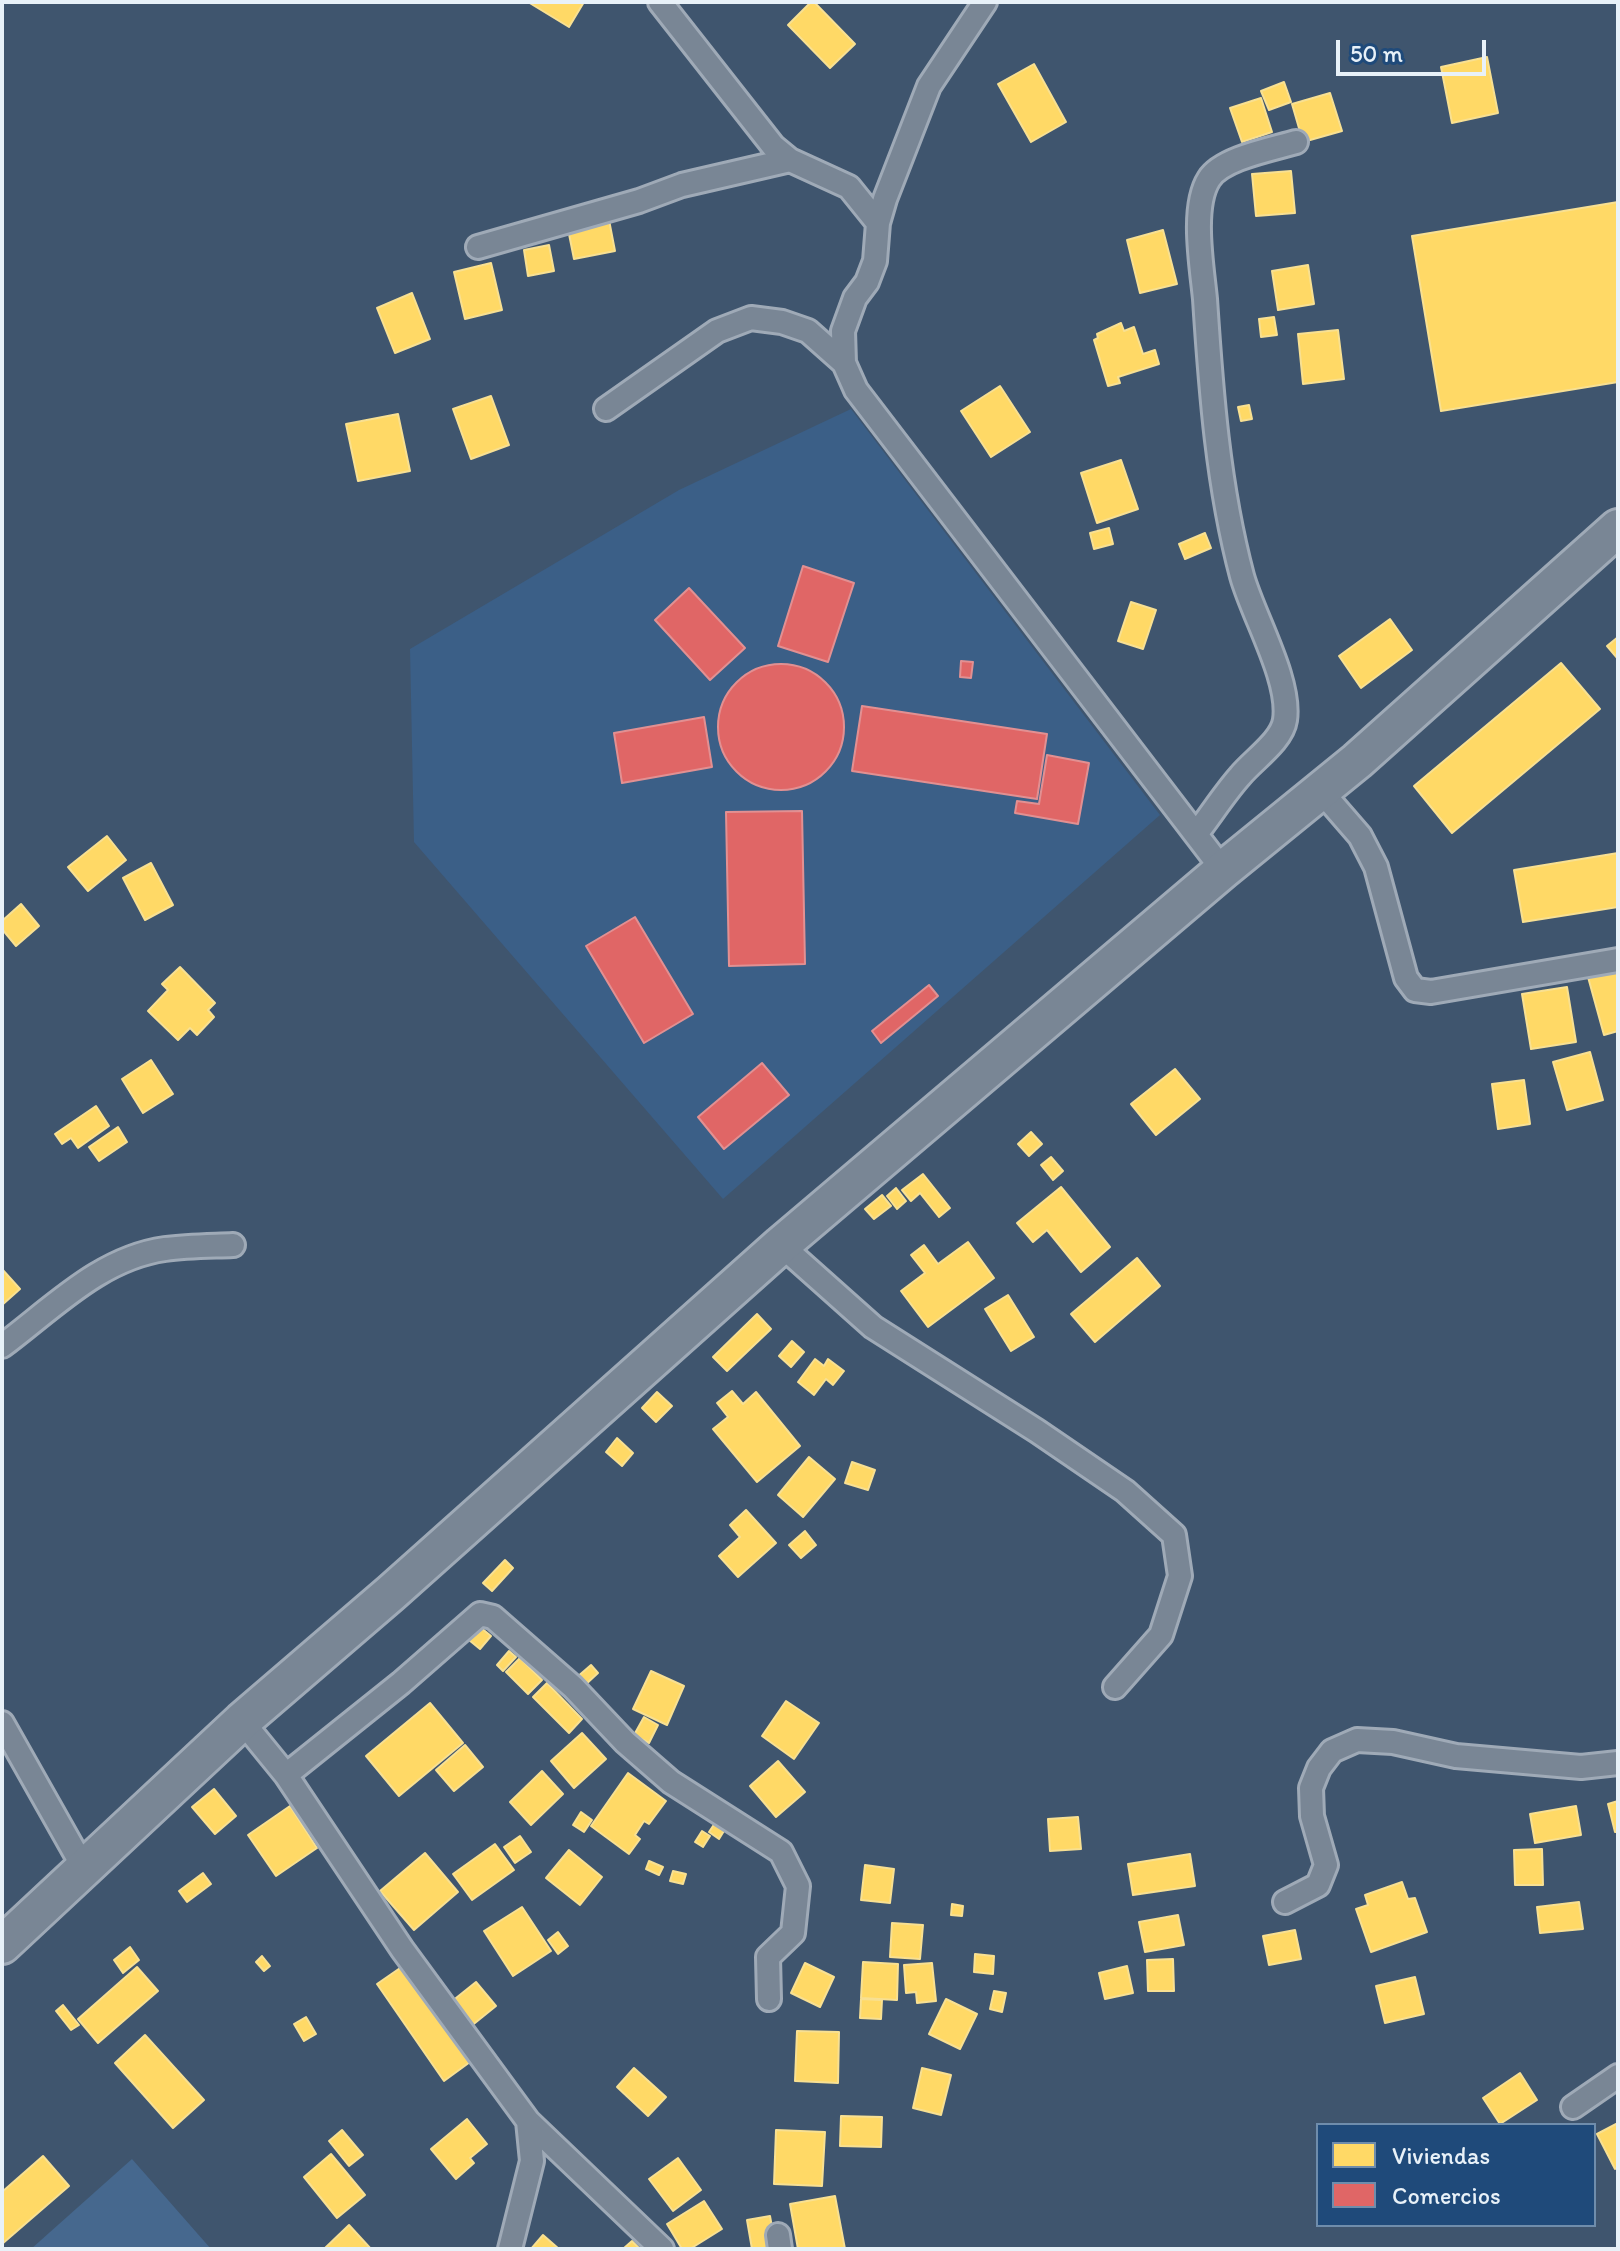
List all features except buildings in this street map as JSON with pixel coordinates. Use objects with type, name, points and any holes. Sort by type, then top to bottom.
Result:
[{"type":"main road","points":[[2,1945],[242,1721],[403,1583],[781,1245],[1223,870],[1321,791],[1618,528]]},
{"type":"street","points":[[660,2],[773,146],[790,160],[849,187],[878,223]]},
{"type":"street","points":[[985,2],[929,86],[885,199],[878,223],[875,261],[867,282],[855,298],[843,331],[844,363],[856,390],[1223,870]]},
{"type":"street","points":[[1196,834],[1239,777],[1275,739],[1285,724],[1286,704],[1277,668],[1246,587],[1231,523],[1213,411],[1200,241],[1200,200],[1209,178],[1226,164],[1296,142]]},
{"type":"street","points":[[478,247],[639,201],[682,185],[790,160]]},
{"type":"street","points":[[606,409],[717,331],[751,318],[782,322],[808,331],[844,363]]},
{"type":"street","points":[[1321,791],[1360,836],[1376,867],[1406,978],[1415,990],[1431,992],[1618,960]]},
{"type":"street","points":[[2,1346],[59,1299],[112,1266],[162,1249],[233,1245]]},
{"type":"street","points":[[781,1245],[873,1327],[1125,1491],[1174,1535],[1180,1576],[1161,1635],[1115,1687]]},
{"type":"street","points":[[286,1775],[401,1683],[480,1614],[493,1617],[573,1687],[625,1742],[671,1782],[781,1852],[798,1886],[793,1933],[768,1957],[769,1999]]},
{"type":"street","points":[[242,1721],[286,1775],[402,1949],[528,2121],[662,2249]]},
{"type":"street","points":[[2,1723],[85,1870]]},
{"type":"street","points":[[1285,1902],[1318,1885],[1326,1865],[1312,1816],[1311,1788],[1319,1768],[1332,1751],[1357,1740],[1393,1742],[1456,1756],[1516,1762],[1581,1767],[1618,1763]]},
{"type":"street","points":[[1573,2107],[1618,2076]]},
{"type":"street","points":[[510,2249],[532,2161],[528,2121]]},
{"type":"shaded area","points":[[851,409],[1160,815],[723,1199],[414,842],[410,649],[679,490]]},
{"type":"shaded area","points":[[132,2159],[211,2249],[31,2249]]}]
